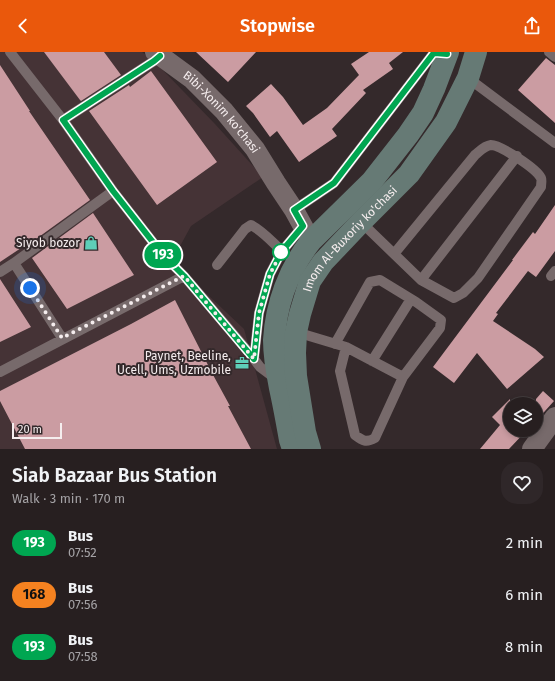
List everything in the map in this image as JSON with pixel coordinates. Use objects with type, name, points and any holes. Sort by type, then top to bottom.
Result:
[{"type":"main road","name":"Imom Al-Buxoriy ko'chasi","points":[[310,449],[305,432],[296,376],[295,354],[296,332],[310,282],[323,262],[408,174],[446,122],[468,78],[476,52]]},
{"type":"main road","name":"Imom Al-Buxoriy ko'chasi","points":[[293,449],[275,358],[274,339],[278,311],[283,292],[290,275],[304,250],[303,225],[372,181],[423,113],[434,89],[447,53]]},
{"type":"street","name":"Bibi-Xonim ko'chasi","points":[[158,54],[192,79],[224,111],[255,149],[303,225]]},
{"type":"street","points":[[532,449],[555,417]]},
{"type":"lane","points":[[10,52],[63,120],[113,191],[163,255],[184,276],[260,367],[279,381]]},
{"type":"lane","points":[[549,52],[555,58]]},
{"type":"lane","points":[[254,359],[259,313],[270,274],[282,251],[433,54],[447,53]]},
{"type":"lane","points":[[63,120],[154,61],[158,54]]},
{"type":"lane","points":[[468,78],[555,143]]},
{"type":"lane","points":[[361,222],[394,254],[421,280],[454,298],[463,293],[478,278],[541,187],[541,178],[535,170],[517,156],[492,145],[485,146],[475,155],[394,254]]},
{"type":"lane","points":[[421,280],[517,156]]},
{"type":"lane","points":[[0,272],[113,191]]},
{"type":"lane","points":[[217,265],[245,229],[251,225],[263,233],[282,251]]},
{"type":"lane","points":[[14,263],[62,338]]},
{"type":"lane","points":[[0,372],[62,338],[184,276]]},
{"type":"lane","points":[[335,344],[370,282],[380,280],[416,302],[441,320],[440,328],[403,377],[375,438],[369,442],[362,440],[355,435],[340,371],[346,347]]},
{"type":"lane","points":[[372,361],[411,299]]},
{"type":"lane","points":[[296,332],[346,347],[403,377]]},
{"type":"shaded area","name":"Siyob bozor","points":[[0,52],[142,52],[154,61],[215,124],[263,177],[191,226],[172,261],[244,329],[277,449],[0,449]]},
{"type":"building","points":[[44,52],[104,52],[121,75],[81,101]]},
{"type":"building","points":[[196,52],[256,52],[228,82]]},
{"type":"building","points":[[369,52],[403,52],[389,63],[393,69],[363,90],[366,93],[332,129],[337,136],[299,162],[277,131],[270,137],[253,113],[246,106],[271,84],[283,97],[303,125],[327,108],[359,75],[351,64]]},
{"type":"building","points":[[546,58],[555,65],[555,123],[518,90]]},
{"type":"building","points":[[0,65],[29,111],[90,200],[25,247],[24,246],[0,262]]},
{"type":"building","points":[[151,71],[217,162],[157,205],[89,111],[129,85],[130,87]]},
{"type":"building","points":[[555,205],[555,251],[536,277],[528,271],[496,313],[498,314],[493,321],[535,349],[544,357],[507,389],[477,353],[454,383],[433,367],[533,232],[535,234]]},
{"type":"building","points":[[93,213],[134,275],[67,309],[32,258]]},
{"type":"building","points":[[0,279],[31,327],[0,342]]},
{"type":"building","points":[[175,300],[251,449],[25,449],[0,401],[0,391]]},
{"type":"building","points":[[543,391],[554,401],[543,413],[543,397],[538,397]]},
{"type":"building","points":[[503,406],[503,437],[520,437],[509,449],[480,449],[500,425],[492,417]]},
{"type":"bus line","name":"193","points":[[160,56],[63,120],[113,191],[163,255],[184,276],[254,359],[259,313],[270,274],[282,251],[303,226],[294,210],[334,183],[433,54],[447,54]]},
{"type":"place","name":"Siyob bozor","points":[[91,243]]},
{"type":"place","name":"Paynet, Beeline, Ucell, Ums, Uzmobile","points":[[242,363]]},
{"type":"route","points":[[30,288],[62,338],[184,276],[254,359],[259,313],[270,274],[282,251],[281,252]]}]
